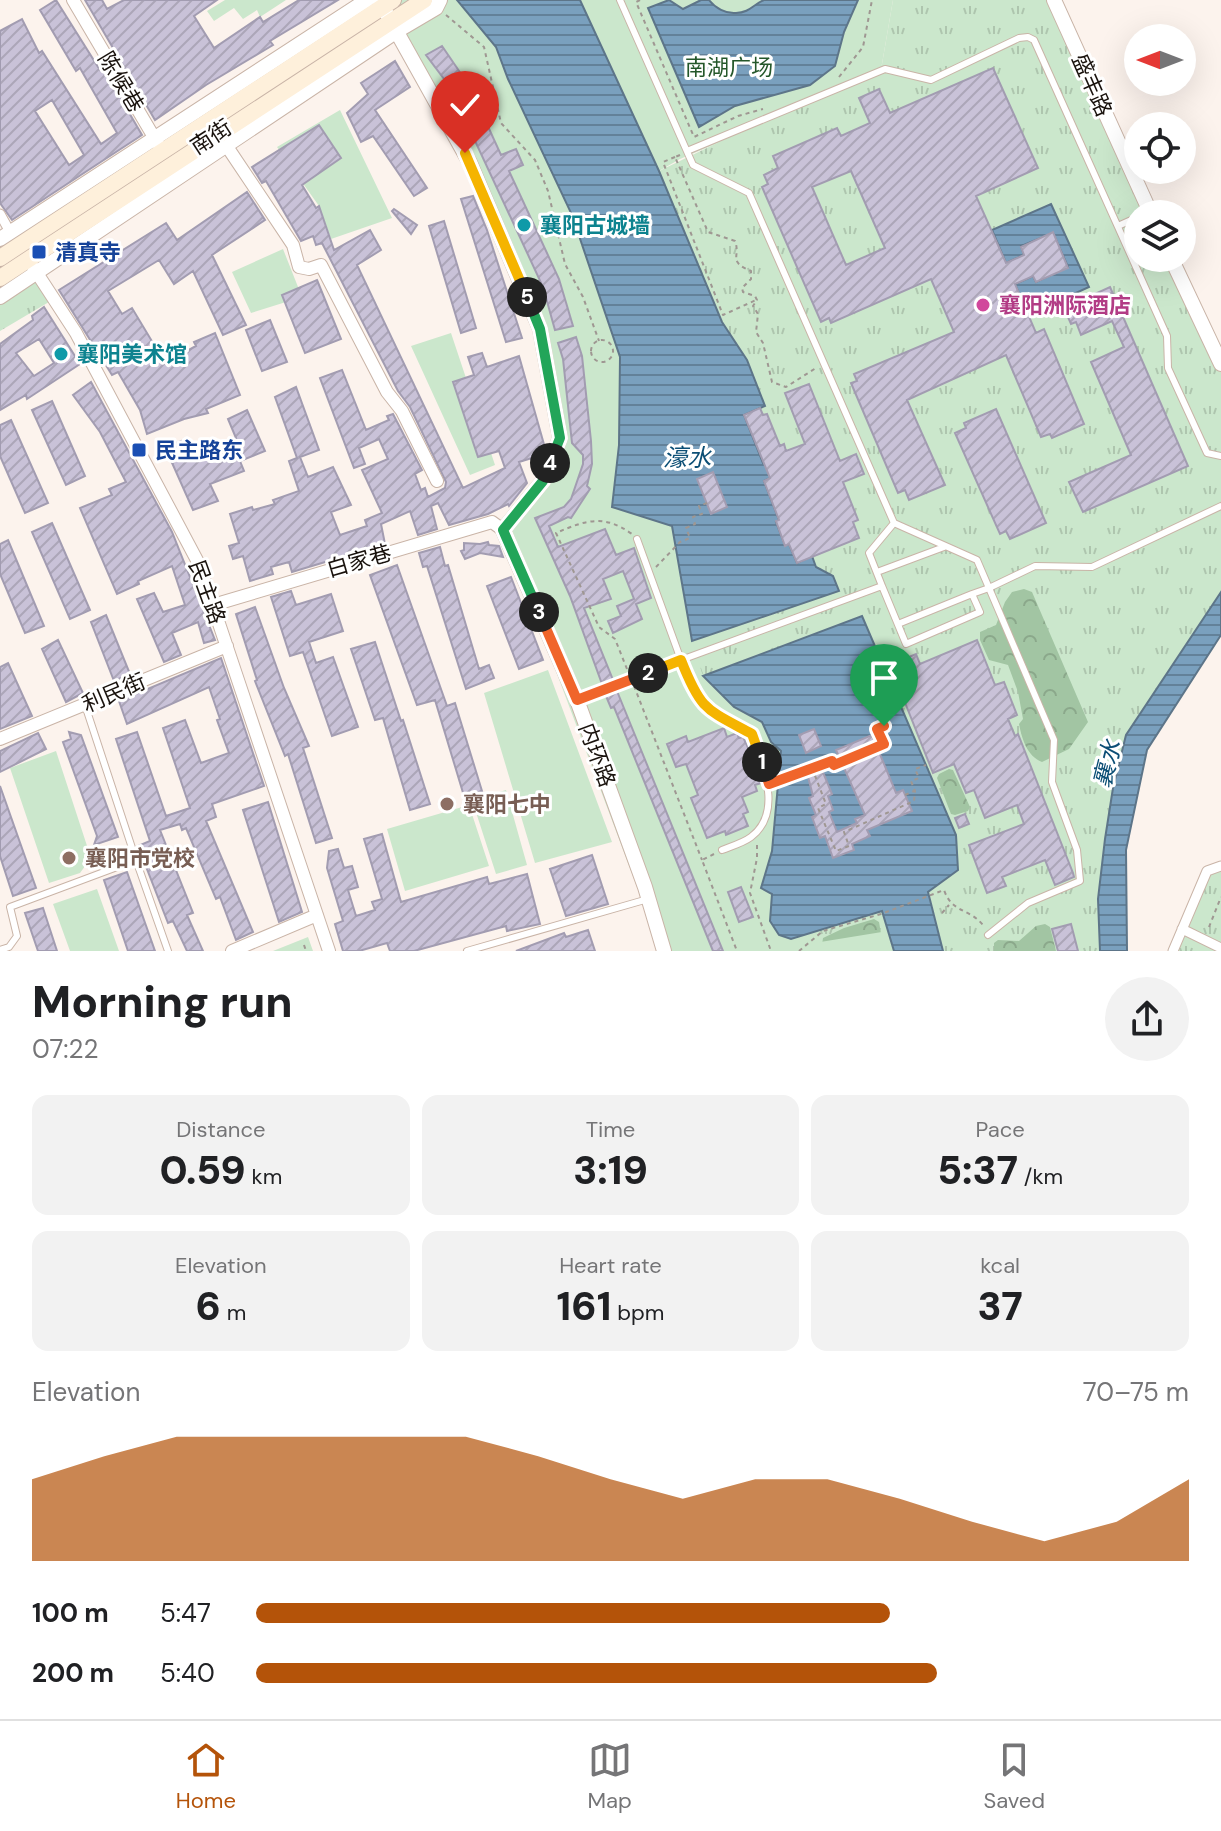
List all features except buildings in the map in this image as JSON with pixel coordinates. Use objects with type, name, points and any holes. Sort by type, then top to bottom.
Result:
[{"type":"main road","name":"南街","points":[[0,258],[19,250],[162,151],[385,10],[433,3]]},
{"type":"main road","name":"南街","points":[[0,278],[19,250]]},
{"type":"street","name":"陈候巷","points":[[73,0],[162,151]]},
{"type":"street","name":"盛丰路","points":[[1054,0],[1140,200]]},
{"type":"street","points":[[0,297],[19,250],[162,151],[385,10]]},
{"type":"street","points":[[19,250],[226,145],[385,10]]},
{"type":"street","points":[[385,10],[470,163],[540,329],[560,438],[543,481],[503,530]]},
{"type":"street","points":[[226,145],[293,245],[299,267],[309,269],[321,265],[437,481]]},
{"type":"street","points":[[0,214],[19,250]]},
{"type":"street","name":"民主路","points":[[19,250],[76,333],[199,564],[329,951]]},
{"type":"street","points":[[1178,272],[1221,364]]},
{"type":"street","name":"白家巷","points":[[213,605],[492,522],[503,530]]},
{"type":"street","name":"内环路","points":[[503,530],[577,700],[664,951]]},
{"type":"street","name":"利民街","points":[[0,739],[227,646]]},
{"type":"street","points":[[1173,951],[1207,871],[1221,866]]},
{"type":"street","points":[[232,951],[317,915]]},
{"type":"street","points":[[1182,929],[1221,948]]},
{"type":"lane","points":[[620,0],[693,165],[749,193],[894,523],[977,560],[1054,740],[1052,782],[1077,850],[1080,881],[1028,903],[988,935]]},
{"type":"lane","points":[[687,151],[885,69],[931,80],[1019,38],[1034,40],[1167,336],[1168,368],[1207,453],[1221,456]]},
{"type":"lane","points":[[1118,226],[1124,223]]},
{"type":"lane","points":[[898,624],[1035,566],[1092,567],[1221,506]]},
{"type":"lane","points":[[894,523],[869,553],[906,644],[980,612],[972,594]]},
{"type":"lane","points":[[637,539],[698,699],[708,711],[752,734],[769,784],[769,802],[764,819],[753,836],[722,850]]},
{"type":"lane","points":[[877,572],[945,546]]},
{"type":"lane","points":[[577,700],[882,586]]},
{"type":"lane","points":[[85,705],[168,951]]},
{"type":"lane","points":[[0,950],[9,947],[17,936],[10,907],[136,860]]},
{"type":"lane","points":[[467,951],[648,899]]},
{"type":"path","points":[[640,0],[636,2],[694,137],[738,116],[766,108]]},
{"type":"path","points":[[830,83],[840,76],[863,47],[872,0]]},
{"type":"path","points":[[433,3],[484,47],[501,123],[535,160],[548,191],[565,264],[583,297],[599,341]]},
{"type":"path","points":[[687,151],[663,162],[723,315],[757,300]]},
{"type":"path","points":[[675,157],[708,232],[737,243],[737,265],[753,275],[743,284],[743,292],[755,296],[757,300]]},
{"type":"path","points":[[757,300],[753,306],[758,314],[756,332],[763,343],[772,382],[786,387],[823,363]]},
{"type":"path","points":[[599,341],[606,341],[613,348],[611,358],[606,362],[598,362],[593,356],[593,346],[599,341]]},
{"type":"path","points":[[649,573],[680,542],[690,538],[686,528],[695,524],[693,517],[702,514],[699,506],[707,503]]},
{"type":"path","points":[[637,539],[631,532],[607,521],[595,520],[556,533],[599,627],[615,639],[737,951]]},
{"type":"path","points":[[769,784],[832,761],[834,765],[884,744],[877,729],[884,726],[878,712],[884,710],[878,696],[885,693],[880,679],[888,676]]},
{"type":"path","points":[[812,768],[826,804],[818,808],[836,851],[849,846],[844,832],[914,801],[915,791],[911,781],[919,778],[915,769],[926,765]]},
{"type":"path","points":[[905,795],[915,791]]},
{"type":"path","points":[[753,836],[758,847],[750,893],[771,951]]},
{"type":"path","points":[[702,860],[722,850]]},
{"type":"path","points":[[799,951],[823,931],[881,914],[944,890],[950,903],[974,915],[988,935]]},
{"type":"path","points":[[1209,927],[1221,897]]},
{"type":"path","points":[[942,913],[950,903]]},
{"type":"path","points":[[304,945],[306,951]]},
{"type":"green space","points":[[225,0],[286,0],[260,17],[257,10],[243,19],[234,8],[214,21],[207,11]]},
{"type":"green space","points":[[379,0],[457,0],[496,47],[572,215],[620,357],[619,445],[612,507],[672,526],[692,641],[703,676],[734,707],[762,722],[771,742],[781,751],[772,851],[761,887],[772,894],[771,921],[779,935],[808,944],[888,931],[894,951],[661,951],[503,530],[543,481],[560,438],[540,329],[470,163]]},
{"type":"green space","name":"南湖广场","points":[[580,0],[893,0],[882,64],[860,83],[680,159],[659,171]]},
{"type":"green space","points":[[893,0],[1054,0],[1124,154],[1124,184],[1137,184],[1145,200],[1124,200],[1124,272],[1178,272],[1221,364],[1221,592],[1126,735],[1098,899],[1100,951],[943,951],[862,616],[704,676],[734,707],[762,722],[771,742],[781,751],[772,851],[772,894],[791,939],[882,911],[894,951],[723,951],[612,507],[833,576],[816,567],[797,563],[789,545],[785,546],[776,521],[779,519],[764,481],[773,477],[744,415],[760,408],[747,360],[722,322],[659,171],[882,64]]},
{"type":"green space","points":[[340,110],[392,218],[331,239],[319,206],[277,147]]},
{"type":"green space","points":[[283,249],[302,297],[251,313],[232,272]]},
{"type":"green space","points":[[37,272],[54,299],[0,331],[0,296]]},
{"type":"green space","points":[[451,333],[495,465],[470,475],[411,346]]},
{"type":"green space","points":[[1024,589],[1032,592],[1088,722],[1069,749],[1042,762],[1032,756],[1024,741],[1019,724],[1023,719],[1018,692],[1008,665],[989,660],[980,640],[980,632],[996,625],[1012,592]]},
{"type":"green space","points":[[548,670],[612,842],[535,863],[484,693]]},
{"type":"green space","points":[[56,751],[91,858],[80,873],[49,883],[10,768]]},
{"type":"green space","points":[[949,769],[953,770],[970,807],[968,811],[955,815],[951,814],[937,778]]},
{"type":"green space","points":[[506,790],[527,865],[496,874],[472,800]]},
{"type":"green space","points":[[469,805],[489,866],[405,891],[387,829]]},
{"type":"green space","points":[[1221,866],[1221,951],[1173,951],[1207,871]]},
{"type":"green space","points":[[97,889],[119,951],[70,951],[53,904]]},
{"type":"green space","points":[[874,919],[879,922],[884,951],[822,945],[823,938]]},
{"type":"green space","points":[[1045,924],[1050,927],[1056,951],[994,951],[994,943],[998,940],[1019,941],[1036,926]]},
{"type":"green space","points":[[308,937],[313,951],[273,951]]},
{"type":"water","name":"濠水","points":[[457,0],[580,0],[659,171],[722,322],[747,360],[765,406],[744,415],[763,463],[774,476],[764,481],[785,545],[789,544],[797,563],[812,556],[816,567],[833,576],[839,591],[692,641],[672,526],[612,507],[619,445],[620,357],[572,215],[496,47]]},
{"type":"water","name":"南湖广场","points":[[669,0],[683,9],[701,0],[709,0],[721,10],[732,13],[744,12],[764,0],[858,0],[844,32],[835,66],[810,85],[735,106],[699,127],[648,8]]},
{"type":"water","points":[[1051,204],[1089,287],[1028,315],[1015,284],[1033,276],[1036,282],[1068,267],[1053,233],[1021,246],[1024,255],[1006,263],[992,230]]},
{"type":"water","name":"襄水","points":[[1221,592],[1221,635],[1147,750],[1126,850],[1127,951],[1100,951],[1098,899],[1105,839],[1126,735]]},
{"type":"water","points":[[862,616],[956,835],[958,870],[928,892],[943,951],[894,951],[882,911],[791,939],[779,935],[770,921],[772,894],[761,888],[772,851],[781,751],[771,742],[762,722],[734,707],[703,676]]},
{"type":"place","name":"襄阳古城墙","points":[[524,225]]},
{"type":"place","name":"清真寺","points":[[39,252]]},
{"type":"place","name":"襄阳洲际酒店","points":[[983,305]]},
{"type":"place","name":"襄阳美术馆","points":[[61,354]]},
{"type":"place","name":"民主路东","points":[[139,450]]},
{"type":"place","name":"襄阳七中","points":[[447,804]]},
{"type":"place","name":"襄阳市党校","points":[[69,858]]},
{"type":"route","points":[[465,153],[540,329],[560,438],[543,481],[503,530],[577,700],[681,660],[691,687],[708,711],[752,734],[769,784],[832,761],[834,765],[884,744],[877,729],[884,726]]}]
